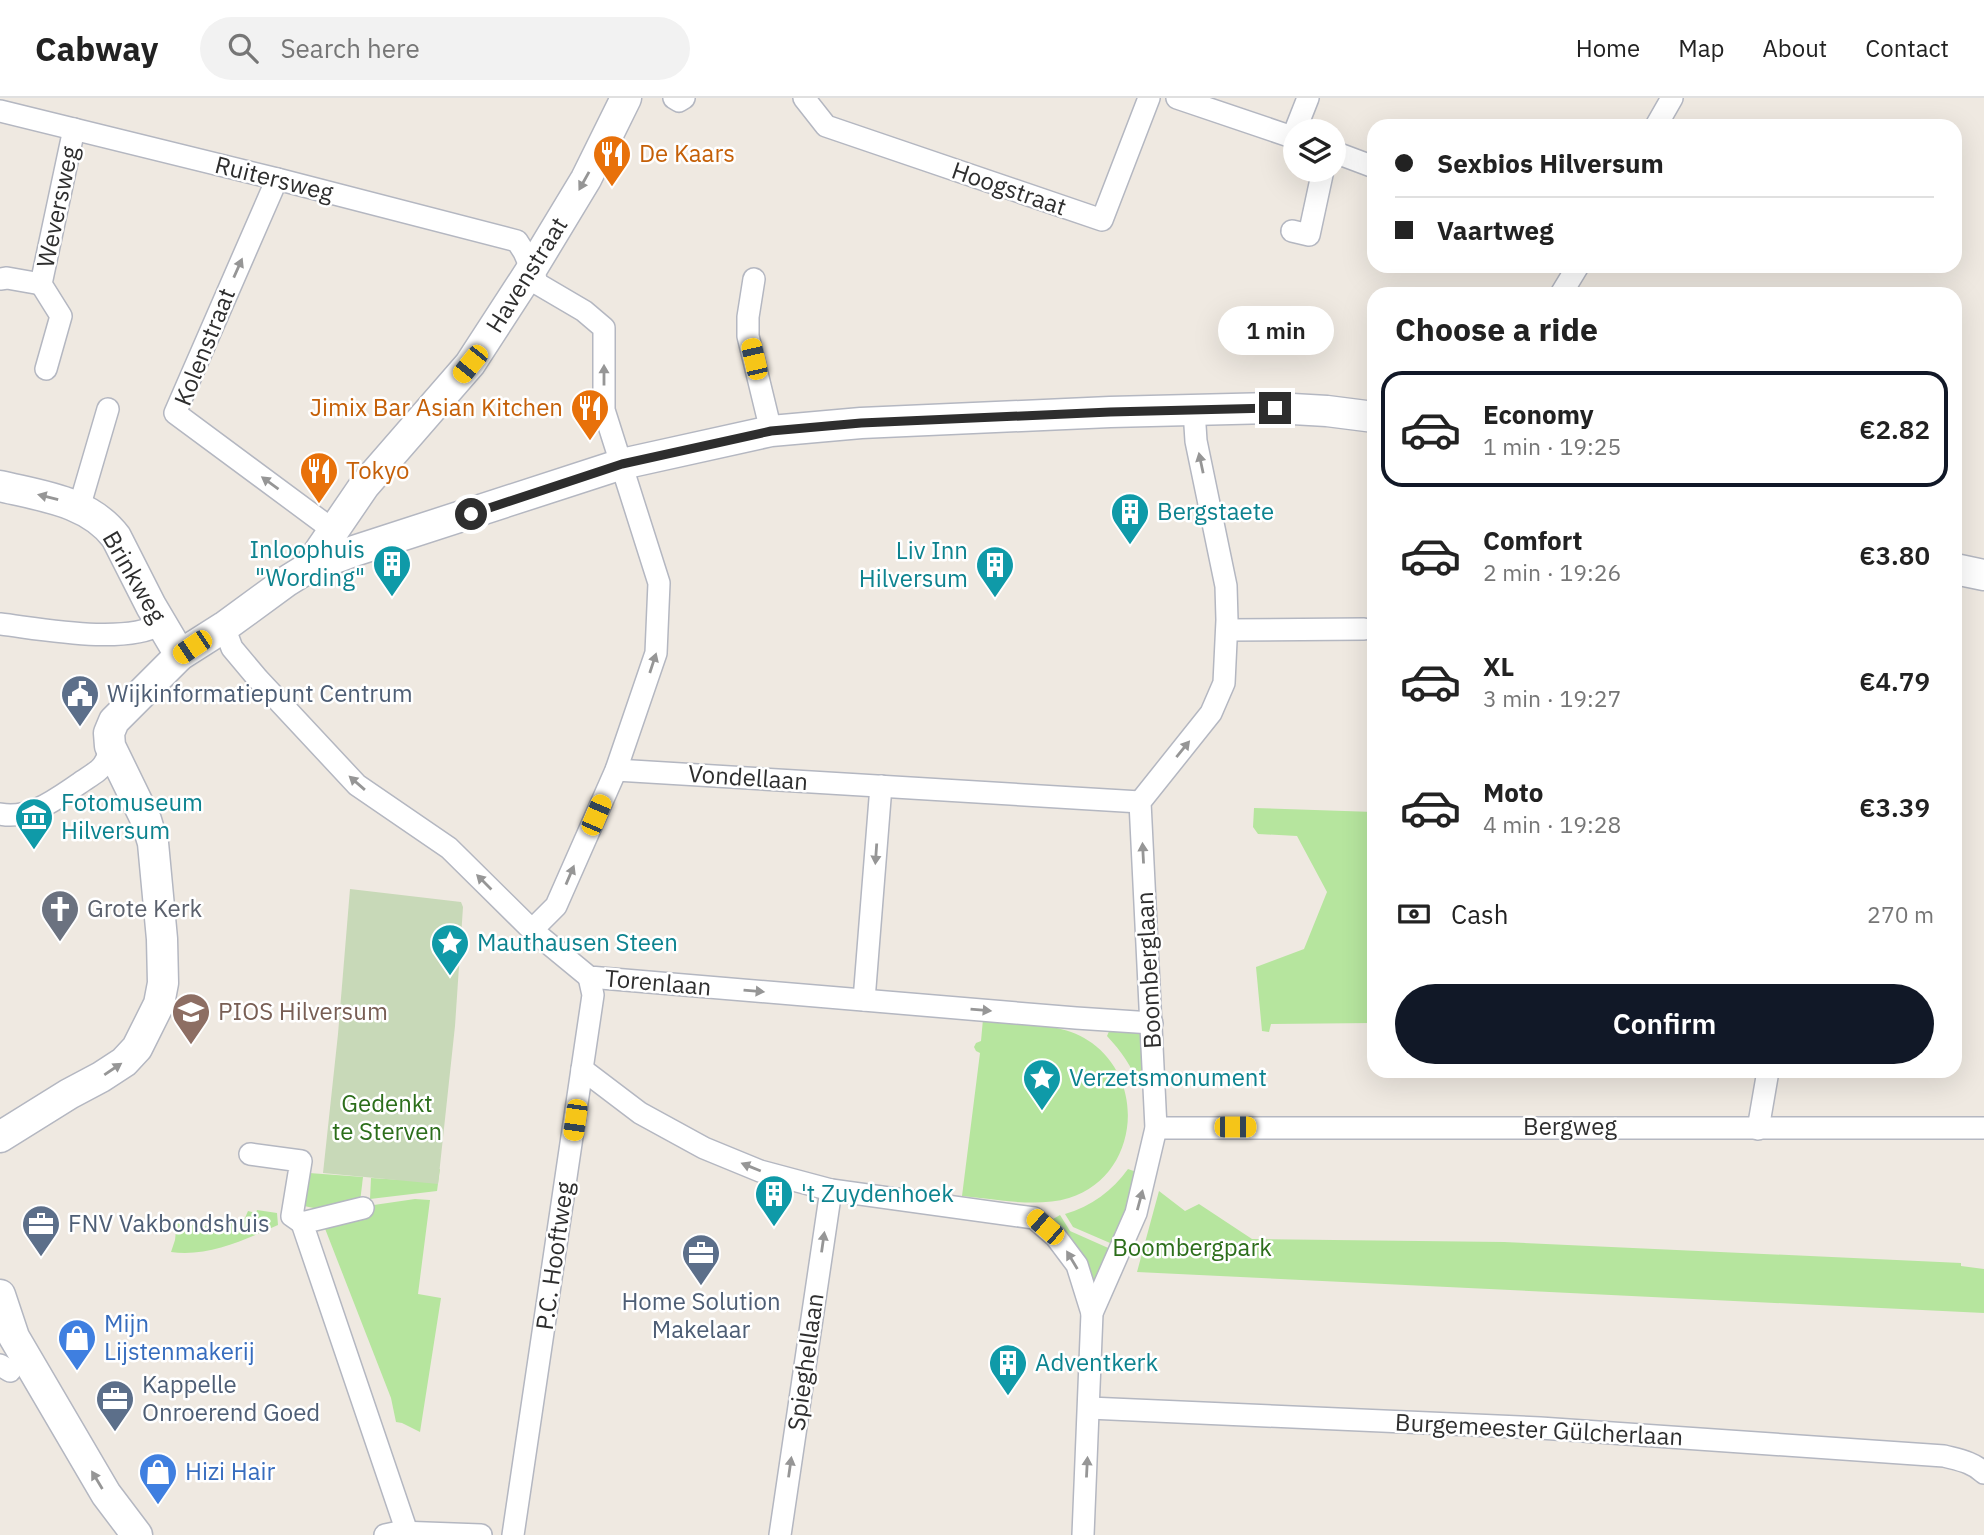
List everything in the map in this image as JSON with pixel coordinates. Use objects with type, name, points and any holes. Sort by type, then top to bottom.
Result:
[{"type":"street","name":"Havenstraat","points":[[308,568],[329,527],[353,503],[393,451],[470,364],[534,275],[626,98]]},
{"type":"street","points":[[674,98],[679,101],[684,98]]},
{"type":"street","name":"Hoogstraat","points":[[804,98],[826,126],[1102,220],[1149,98]]},
{"type":"street","points":[[1177,98],[1283,131]]},
{"type":"street","points":[[1301,119],[1308,98]]},
{"type":"street","points":[[1661,119],[1672,98]]},
{"type":"street","name":"Ruitersweg","points":[[12,108],[74,129],[517,241],[534,275]]},
{"type":"street","name":"Weversweg","points":[[46,369],[61,316],[41,284],[74,129]]},
{"type":"street","points":[[1346,156],[1367,164]]},
{"type":"street","name":"Kolenstraat","points":[[277,179],[175,413],[329,527]]},
{"type":"street","points":[[1292,231],[1310,234],[1321,182]]},
{"type":"street","points":[[532,930],[556,906],[615,770],[656,653],[659,583],[604,410],[604,328],[584,311],[538,284],[534,275]]},
{"type":"street","name":"Weversweg","points":[[0,279],[41,284]]},
{"type":"street","points":[[754,279],[748,337],[771,431]]},
{"type":"street","points":[[3,819],[42,807],[105,764],[110,747],[109,733],[118,716],[180,655],[308,568],[622,464],[771,431],[874,422],[1275,408],[1367,415]]},
{"type":"street","points":[[79,508],[108,409]]},
{"type":"street","points":[[1140,802],[1211,713],[1224,683],[1226,586],[1196,441],[1194,410]]},
{"type":"street","name":"Brinkweg","points":[[0,486],[62,501],[79,508],[109,527],[180,655]]},
{"type":"street","points":[[353,503],[368,547]]},
{"type":"street","points":[[1962,570],[1984,575]]},
{"type":"street","points":[[0,624],[77,634],[129,632],[152,629],[162,624]]},
{"type":"street","name":"Torenlaan","points":[[224,627],[232,648],[258,679],[358,785],[449,848],[532,930],[589,977],[1152,1023]]},
{"type":"street","points":[[1227,630],[1364,629]]},
{"type":"street","points":[[0,1137],[124,1062],[137,1048],[159,1004],[163,983],[162,939],[153,842],[146,820],[110,747]]},
{"type":"street","name":"Vondellaan","points":[[615,770],[1140,802]]},
{"type":"street","points":[[864,1000],[881,786]]},
{"type":"street","name":"Boomberglaan","points":[[1083,1535],[1091,1313],[1136,1213],[1156,1128],[1140,802]]},
{"type":"street","name":"P.C. Hooftweg","points":[[513,1535],[593,995],[589,977]]},
{"type":"street","points":[[582,1069],[640,1113],[704,1148],[760,1171],[831,1190],[1034,1218],[1056,1237],[1077,1265],[1091,1313]]},
{"type":"street","points":[[1758,1129],[1767,1078]]},
{"type":"street","name":"Bergweg","points":[[1156,1128],[1984,1128]]},
{"type":"street","points":[[250,1154],[300,1161],[292,1216],[302,1223],[407,1532]]},
{"type":"street","name":"Spieghellaan","points":[[780,1535],[831,1190]]},
{"type":"street","points":[[302,1223],[363,1208]]},
{"type":"street","points":[[0,1295],[14,1337],[106,1494],[136,1535]]},
{"type":"street","name":"Burgemeester Gülcherlaan","points":[[1089,1408],[1540,1428],[1930,1455],[1964,1461],[1984,1473]]},
{"type":"street","points":[[385,1535],[407,1532],[481,1535]]},
{"type":"green space","points":[[1254,808],[1367,812],[1367,1023],[1271,1024],[1269,1032],[1262,1031],[1256,967],[1304,949],[1327,892],[1297,836],[1258,834],[1253,827]]},
{"type":"green space","name":"Gedenkt te Sterven","points":[[350,889],[461,902],[463,907],[455,1026],[438,1184],[323,1173]]},
{"type":"green space","points":[[983,1019],[1068,1031],[1092,1043],[1110,1061],[1122,1082],[1127,1105],[1127,1128],[1121,1151],[1109,1171],[1092,1187],[1069,1198],[1043,1202],[962,1196],[980,1053],[974,1047],[981,1041]]},
{"type":"green space","points":[[1143,1028],[1145,1084],[1139,1087],[1126,1059],[1107,1036],[1110,1029]]},
{"type":"green space","points":[[440,1169],[437,1191],[370,1199],[371,1178],[403,1180]]},
{"type":"green space","points":[[1128,1169],[1142,1174],[1117,1246],[1073,1227],[1065,1214],[1101,1197]]},
{"type":"green space","points":[[309,1173],[363,1177],[360,1202],[323,1210],[304,1206]]},
{"type":"green space","name":"Boombergpark","points":[[1159,1191],[1185,1211],[1199,1204],[1252,1239],[1504,1242],[1961,1263],[1961,1266],[1984,1269],[1984,1313],[1137,1272]]},
{"type":"green space","points":[[415,1199],[430,1200],[418,1294],[441,1298],[420,1432],[396,1422],[391,1398],[324,1226],[367,1206]]},
{"type":"green space","points":[[257,1210],[277,1213],[278,1225],[213,1250],[171,1252],[177,1221],[179,1224],[205,1226],[245,1218],[248,1211],[256,1213]]},
{"type":"green space","points":[[1060,1215],[1070,1231],[1115,1251],[1097,1289],[1052,1223],[1053,1219]]},
{"type":"place","name":"De Kaars","points":[[612,188]]},
{"type":"place","name":"Jimix Bar Asian Kitchen","points":[[590,442]]},
{"type":"place","name":"Tokyo","points":[[319,505]]},
{"type":"place","name":"Bergstaete","points":[[1130,546]]},
{"type":"place","name":"Inloophuis \"Wording\"","points":[[392,598]]},
{"type":"place","name":"Liv Inn Hilversum","points":[[995,599]]},
{"type":"place","name":"Wijkinformatiepunt Centrum","points":[[80,728]]},
{"type":"place","name":"Fotomuseum Hilversum","points":[[34,851]]},
{"type":"place","name":"Grote Kerk","points":[[60,943]]},
{"type":"place","name":"Mauthausen Steen","points":[[450,977]]},
{"type":"place","name":"PIOS Hilversum","points":[[191,1046]]},
{"type":"place","name":"Verzetsmonument","points":[[1042,1112]]},
{"type":"place","name":"'t Zuydenhoek","points":[[774,1228]]},
{"type":"place","name":"FNV Vakbondshuis","points":[[41,1258]]},
{"type":"place","name":"Home Solution Makelaar","points":[[701,1287]]},
{"type":"place","name":"Mijn Lijstenmakerij","points":[[77,1372]]},
{"type":"place","name":"Adventkerk","points":[[1008,1397]]},
{"type":"place","name":"Kappelle Onroerend Goed","points":[[115,1433]]},
{"type":"place","name":"Hizi Hair","points":[[158,1506]]},
{"type":"route","points":[[471,514],[622,464],[771,431],[861,423],[1275,408]]}]
